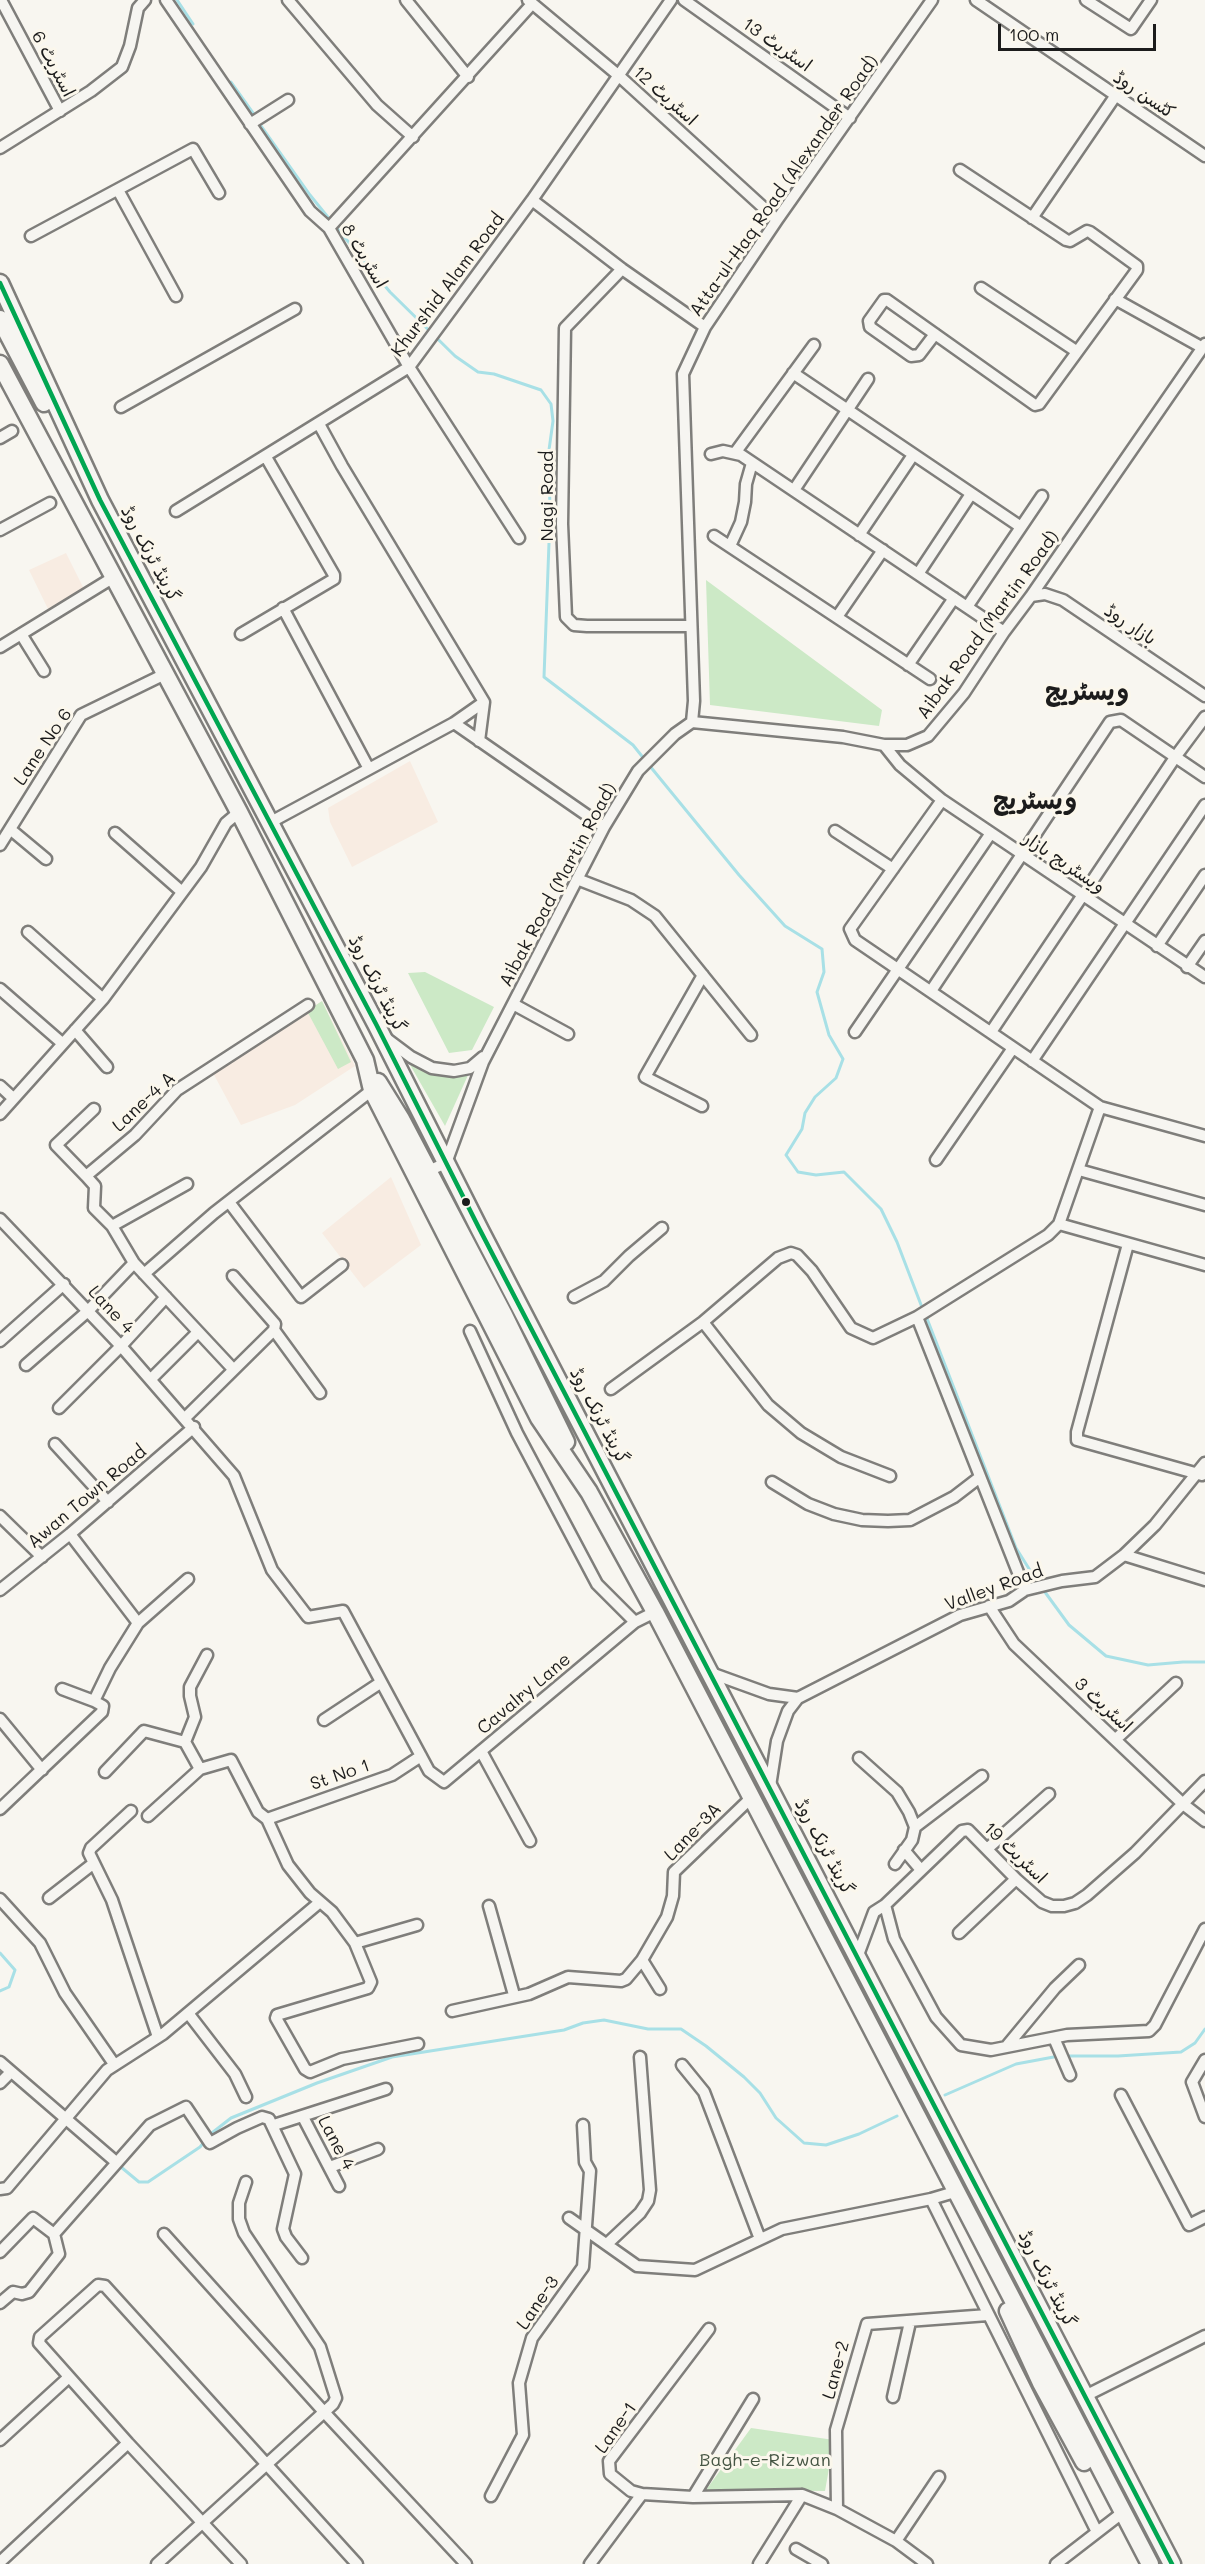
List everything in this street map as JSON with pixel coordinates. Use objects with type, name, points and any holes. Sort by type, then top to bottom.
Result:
[{"type":"highway","name":"گرینڈ ٹرنک روڈ","points":[[0,283],[100,500],[376,1024],[1172,2564]]},
{"type":"highway","points":[[0,319],[53,422],[100,500]]},
{"type":"highway","points":[[0,350],[46,452]]},
{"type":"highway","points":[[0,364],[239,812],[365,1060],[401,1119],[504,1315],[589,1492],[752,1797],[1150,2564]]},
{"type":"highway","points":[[365,1060],[372,1090],[539,1418],[589,1492]]},
{"type":"highway","points":[[980,2234],[1009,2314],[1041,2383],[1093,2478],[1122,2513]]},
{"type":"highway","points":[[1068,2405],[1085,2396]]},
{"type":"street","name":"اسٹریٹ 6","points":[[1,0],[60,111]]},
{"type":"street","points":[[0,148],[60,111],[122,67],[130,46],[138,8],[145,0]]},
{"type":"street","name":"اسٹریٹ 8","points":[[166,0],[255,121],[310,211],[333,224],[409,367],[519,538]]},
{"type":"street","points":[[288,0],[377,105],[413,137]]},
{"type":"street","points":[[406,0],[468,77]]},
{"type":"street","name":"Khurshid Alam Road","points":[[176,511],[409,367],[532,200],[672,0]]},
{"type":"street","name":"اسٹریٹ 13","points":[[684,0],[850,118]]},
{"type":"street","name":"Atta-ul-Haq Road (Alexander Road)","points":[[692,722],[694,701],[683,374],[705,327],[777,220],[932,0]]},
{"type":"street","name":"کٹسن روڈ","points":[[976,0],[1205,156]]},
{"type":"street","points":[[1086,0],[1131,29],[1151,0]]},
{"type":"street","points":[[333,224],[468,77],[530,2]]},
{"type":"street","name":"اسٹریٹ 12","points":[[530,2],[618,75],[777,220]]},
{"type":"street","points":[[1032,218],[1116,95]]},
{"type":"street","points":[[255,121],[288,100]]},
{"type":"street","points":[[32,236],[193,149],[219,193]]},
{"type":"street","points":[[935,334],[919,355],[911,356],[870,327],[869,321],[884,300],[887,300],[935,334],[1035,405],[1039,404],[1137,270],[1137,266],[1090,232],[1087,231],[1070,241],[960,170]]},
{"type":"street","points":[[118,190],[176,296]]},
{"type":"street","points":[[532,200],[622,269],[705,327]]},
{"type":"street","name":"Nagi Road","points":[[622,269],[565,328],[562,524],[566,617],[574,625],[587,626],[691,626]]},
{"type":"street","points":[[981,288],[1076,351]]},
{"type":"street","points":[[1115,299],[1204,346]]},
{"type":"street","points":[[121,407],[295,309]]},
{"type":"street","points":[[735,453],[813,345]]},
{"type":"street","name":"Aibak Road (Martin Road)","points":[[446,1163],[490,1050],[604,827],[638,771],[675,734],[692,722],[843,737],[884,745],[907,744],[928,736],[964,693],[1004,632],[1204,346]]},
{"type":"street","points":[[793,373],[1021,527]]},
{"type":"street","points":[[794,490],[868,379]]},
{"type":"street","points":[[319,424],[484,702],[479,741]]},
{"type":"street","points":[[0,438],[12,431]]},
{"type":"street","points":[[711,454],[723,451],[735,453],[752,463],[1004,632]]},
{"type":"street","points":[[859,535],[913,455]]},
{"type":"street","points":[[241,634],[333,579],[334,575],[266,457]]},
{"type":"street","points":[[730,546],[741,522],[746,484],[752,463]]},
{"type":"street","points":[[918,574],[971,494]]},
{"type":"street","points":[[967,607],[1042,496]]},
{"type":"street","points":[[0,530],[50,503]]},
{"type":"street","points":[[714,536],[930,680]]},
{"type":"street","points":[[837,617],[882,550]]},
{"type":"street","points":[[0,647],[114,577]]},
{"type":"street","name":"بازار روڈ","points":[[1031,596],[1044,594],[1063,600],[1205,696]]},
{"type":"street","points":[[908,664],[954,598]]},
{"type":"street","points":[[284,609],[369,769]]},
{"type":"street","points":[[21,634],[44,671]]},
{"type":"street","name":"Lane No 6","points":[[0,844],[81,715],[165,674]]},
{"type":"street","points":[[269,823],[454,723],[484,702]]},
{"type":"street","points":[[991,1032],[1176,756],[1205,717]]},
{"type":"street","points":[[931,991],[1110,722],[1121,720],[1205,777]]},
{"type":"street","points":[[454,723],[604,827]]},
{"type":"street","name":"ویسٹریج بازار","points":[[884,745],[900,765],[942,800],[1205,977]]},
{"type":"street","points":[[942,800],[850,930],[855,940],[1100,1107],[1205,1136]]},
{"type":"street","points":[[1032,1061],[1205,805]]},
{"type":"street","points":[[0,1114],[104,999],[181,891],[201,867],[226,823],[239,812]]},
{"type":"street","points":[[10,829],[46,859]]},
{"type":"street","points":[[835,831],[893,869]]},
{"type":"street","points":[[115,833],[181,891]]},
{"type":"street","points":[[855,1032],[991,833]]},
{"type":"street","points":[[1157,946],[1205,875]]},
{"type":"street","points":[[577,879],[631,900],[655,916],[752,1035]]},
{"type":"street","points":[[28,932],[104,999]]},
{"type":"street","points":[[1187,967],[1205,941]]},
{"type":"street","points":[[702,1106],[645,1077],[703,975]]},
{"type":"street","points":[[0,989],[62,1043]]},
{"type":"street","points":[[513,1004],[568,1034]]},
{"type":"street","name":"Lane-4 A","points":[[94,1109],[56,1145],[86,1176],[135,1135],[177,1090],[308,1005]]},
{"type":"street","points":[[376,1024],[387,1040],[432,1068],[454,1071],[470,1068],[490,1050]]},
{"type":"street","points":[[75,1030],[107,1067]]},
{"type":"street","points":[[936,1160],[1014,1048]]},
{"type":"street","points":[[0,1086],[13,1098]]},
{"type":"street","points":[[144,1274],[229,1202],[372,1090]]},
{"type":"street","points":[[611,1389],[703,1322],[778,1258],[791,1253],[797,1255],[812,1271],[851,1328],[873,1338],[922,1314],[1048,1235],[1059,1224],[1100,1107]]},
{"type":"street","points":[[428,1171],[446,1163]]},
{"type":"street","points":[[1079,1170],[1205,1205]]},
{"type":"street","points":[[86,1176],[95,1186],[94,1208],[112,1226],[135,1263],[233,1369]]},
{"type":"street","points":[[112,1226],[187,1184]]},
{"type":"street","points":[[229,1202],[301,1297],[342,1265]]},
{"type":"street","name":"Lane 4","points":[[0,1219],[64,1284],[194,1427],[234,1476],[272,1570],[308,1617],[343,1611],[380,1683]]},
{"type":"street","points":[[1059,1224],[1205,1265]]},
{"type":"street","points":[[574,1297],[604,1281],[662,1228]]},
{"type":"street","points":[[1128,1244],[1077,1432],[1077,1440],[1202,1475]]},
{"type":"street","points":[[27,1365],[88,1311],[135,1263]]},
{"type":"street","points":[[185,1418],[274,1330],[275,1324],[233,1276]]},
{"type":"street","points":[[0,1341],[64,1284]]},
{"type":"street","points":[[59,1408],[166,1297]]},
{"type":"street","points":[[922,1314],[980,1477],[1036,1587]]},
{"type":"street","points":[[703,1322],[768,1406],[801,1433],[841,1457],[890,1476]]},
{"type":"street","points":[[274,1330],[320,1393]]},
{"type":"street","points":[[470,1331],[517,1433],[597,1584],[635,1622]]},
{"type":"street","points":[[151,1379],[198,1332]]},
{"type":"street","name":"Awan Town Road","points":[[0,1590],[70,1534],[194,1427]]},
{"type":"street","points":[[55,1444],[108,1502]]},
{"type":"street","name":"Valley Road","points":[[798,1698],[960,1615],[1009,1601],[1036,1587],[1095,1577],[1124,1556],[1155,1525],[1202,1475],[1205,1463]]},
{"type":"street","points":[[772,1482],[808,1504],[834,1514],[861,1520],[888,1521],[910,1520],[954,1497],[980,1477]]},
{"type":"street","points":[[0,1516],[42,1557]]},
{"type":"street","points":[[70,1534],[138,1623]]},
{"type":"street","points":[[1124,1556],[1205,1580]]},
{"type":"street","points":[[94,1701],[110,1668],[138,1623],[188,1579]]},
{"type":"street","name":"اسٹریٹ 3","points":[[988,1606],[1014,1644],[1183,1804],[1205,1821]]},
{"type":"street","name":"Cavalry Lane","points":[[421,1756],[429,1771],[444,1782],[635,1622],[655,1612]]},
{"type":"street","points":[[184,1742],[195,1717],[190,1687],[207,1655]]},
{"type":"street","points":[[711,1673],[769,1694],[798,1698],[789,1712],[777,1741],[770,1786]]},
{"type":"street","points":[[324,1720],[380,1683],[421,1756]]},
{"type":"street","points":[[1116,1739],[1176,1683]]},
{"type":"street","points":[[0,1809],[102,1712],[103,1706],[62,1689]]},
{"type":"street","points":[[0,1719],[42,1770]]},
{"type":"street","points":[[105,1772],[144,1731],[184,1742],[200,1769]]},
{"type":"street","points":[[481,1751],[530,1841]]},
{"type":"street","name":"St No 1","points":[[267,1819],[392,1775],[421,1756]]},
{"type":"street","points":[[859,1758],[897,1792],[915,1827],[912,1840],[895,1864]]},
{"type":"street","points":[[148,1816],[200,1769],[231,1760],[258,1812],[267,1819],[288,1865],[310,1893],[332,1912],[355,1943],[372,1982],[368,1988],[277,2015],[305,2069],[310,2072],[342,2059],[418,2044]]},
{"type":"street","points":[[915,1827],[982,1776]]},
{"type":"street","name":"اسٹریٹ 19","points":[[858,1955],[874,1912],[885,1905],[962,1832],[968,1830],[1042,1902],[1052,1906],[1064,1906],[1087,1895],[1135,1853],[1205,1781]]},
{"type":"street","points":[[987,1849],[1049,1794]]},
{"type":"street","name":"Lane-3A","points":[[452,2011],[514,1995],[529,1994],[568,1977],[621,1981],[642,1960],[667,1917],[673,1896],[674,1872],[752,1797]]},
{"type":"street","points":[[131,1812],[89,1850],[112,1899],[158,2037]]},
{"type":"street","points":[[904,1850],[921,1870]]},
{"type":"street","points":[[49,1898],[94,1863]]},
{"type":"street","points":[[959,1933],[1016,1879]]},
{"type":"street","points":[[0,1899],[40,1943],[65,1993],[114,2064]]},
{"type":"street","points":[[0,2189],[8,2188],[114,2064],[158,2037],[320,1902]]},
{"type":"street","points":[[885,1905],[894,1939],[936,2017],[961,2045],[990,2050],[1054,2038],[1149,2031],[1205,1929]]},
{"type":"street","points":[[489,1906],[514,1995]]},
{"type":"street","points":[[355,1943],[417,1925]]},
{"type":"street","points":[[642,1960],[660,1989]]},
{"type":"street","points":[[1006,2047],[1055,1988],[1079,1965]]},
{"type":"street","points":[[188,2013],[235,2074],[246,2097]]},
{"type":"street","points":[[1054,2038],[1070,2075]]},
{"type":"street","points":[[607,2244],[640,2213],[648,2201],[650,2190],[640,2057]]},
{"type":"street","points":[[1205,2060],[1192,2082],[1205,2117]]},
{"type":"street","points":[[0,2062],[116,2162]]},
{"type":"street","points":[[682,2065],[704,2092],[760,2239]]},
{"type":"street","points":[[0,2083],[11,2072]]},
{"type":"street","points":[[274,2126],[387,2089]]},
{"type":"street","points":[[1121,2095],[1189,2225],[1205,2217]]},
{"type":"street","points":[[54,2234],[150,2125],[186,2107],[207,2141],[213,2142],[262,2117],[269,2119],[295,2174],[284,2234],[302,2258]]},
{"type":"street","name":"Lane 4","points":[[303,2117],[339,2186]]},
{"type":"street","name":"Lane-3","points":[[491,2496],[523,2435],[519,2383],[531,2338],[583,2267],[590,2172],[585,2162],[583,2125]]},
{"type":"street","points":[[330,2167],[378,2149]]},
{"type":"street","points":[[157,2564],[333,2404],[336,2398],[320,2347],[244,2233],[239,2219],[239,2203],[246,2182]]},
{"type":"street","points":[[569,2218],[637,2265],[695,2270],[782,2229],[931,2199],[958,2191]]},
{"type":"street","points":[[931,2199],[1097,2532]]},
{"type":"street","points":[[0,2252],[33,2218],[54,2234],[59,2254],[29,2292],[22,2294],[13,2292],[0,2303]]},
{"type":"street","points":[[164,2234],[324,2412],[466,2564]]},
{"type":"street","points":[[241,2564],[128,2443],[38,2340],[101,2284],[357,2564]]},
{"type":"street","name":"Lane-2","points":[[837,2509],[836,2430],[867,2324],[988,2315]]},
{"type":"street","points":[[893,2397],[910,2322]]},
{"type":"street","name":"Lane-1","points":[[709,2329],[609,2461],[610,2474],[631,2491],[642,2494],[693,2497],[802,2495],[837,2509],[896,2541],[927,2564]]},
{"type":"street","points":[[1085,2396],[1205,2336]]},
{"type":"street","points":[[0,2440],[69,2377]]},
{"type":"street","points":[[693,2497],[753,2399]]},
{"type":"street","points":[[0,2562],[128,2443]]},
{"type":"street","points":[[896,2541],[939,2477]]},
{"type":"street","points":[[590,2564],[642,2494]]},
{"type":"street","points":[[759,2564],[802,2495]]},
{"type":"street","points":[[1056,2564],[1122,2513]]},
{"type":"street","points":[[796,2549],[822,2564]]},
{"type":"shaded area","points":[[66,553],[84,589],[48,609],[29,570]]},
{"type":"shaded area","points":[[410,761],[438,822],[352,867],[330,822],[328,808]]},
{"type":"shaded area","points":[[322,1001],[355,1066],[295,1105],[241,1125],[213,1073]]},
{"type":"shaded area","points":[[391,1177],[421,1245],[364,1288],[322,1233]]},
{"type":"green space","points":[[706,580],[882,710],[879,726],[710,705]]},
{"type":"green space","points":[[425,972],[494,1007],[472,1050],[449,1053],[408,973]]},
{"type":"green space","points":[[322,1001],[351,1062],[338,1069],[307,1011]]},
{"type":"green space","points":[[409,1063],[430,1071],[469,1073],[445,1126]]},
{"type":"green space","name":"Bagh-e-Rizwan","points":[[751,2428],[834,2440],[825,2491],[706,2490]]},
{"type":"waterway","points":[[177,0],[193,24]]},
{"type":"waterway","points":[[231,82],[256,117]]},
{"type":"waterway","points":[[259,123],[331,221]]},
{"type":"waterway","points":[[336,227],[390,292],[455,356],[478,372],[494,374],[541,390],[551,404],[553,421],[549,450],[550,516],[544,677],[633,745],[645,760]]},
{"type":"waterway","points":[[649,765],[739,875],[785,926],[822,949],[824,972],[817,992],[829,1035],[843,1059],[836,1078],[815,1097],[805,1113],[802,1129],[786,1155],[798,1172],[816,1175],[844,1172],[881,1209],[897,1242],[923,1310]]},
{"type":"waterway","points":[[926,1316],[1016,1548],[1038,1583]]},
{"type":"waterway","points":[[1042,1588],[1069,1625],[1106,1656],[1148,1665],[1205,1662]]},
{"type":"waterway","points":[[0,1953],[15,1970],[9,1987],[0,1991]]},
{"type":"waterway","points":[[208,2136],[231,2118],[317,2083],[392,2057],[564,2030],[583,2023],[604,2020],[648,2029],[681,2029],[744,2077],[760,2093],[776,2118],[804,2143],[826,2145],[859,2134],[897,2116]]},
{"type":"waterway","points":[[1066,2056],[1118,2056],[1181,2052],[1195,2043],[1205,2029]]},
{"type":"waterway","points":[[945,2095],[1016,2064],[1059,2056]]},
{"type":"waterway","points":[[121,2167],[139,2182],[148,2182],[200,2147],[205,2141]]},
{"type":"transit line","points":[[0,283],[100,500],[376,1024],[480,1230],[1172,2564]]},
{"type":"district","name":"ویسٹریج","points":[[1087,693]]},
{"type":"district","name":"ویسٹریج","points":[[1035,802]]}]
